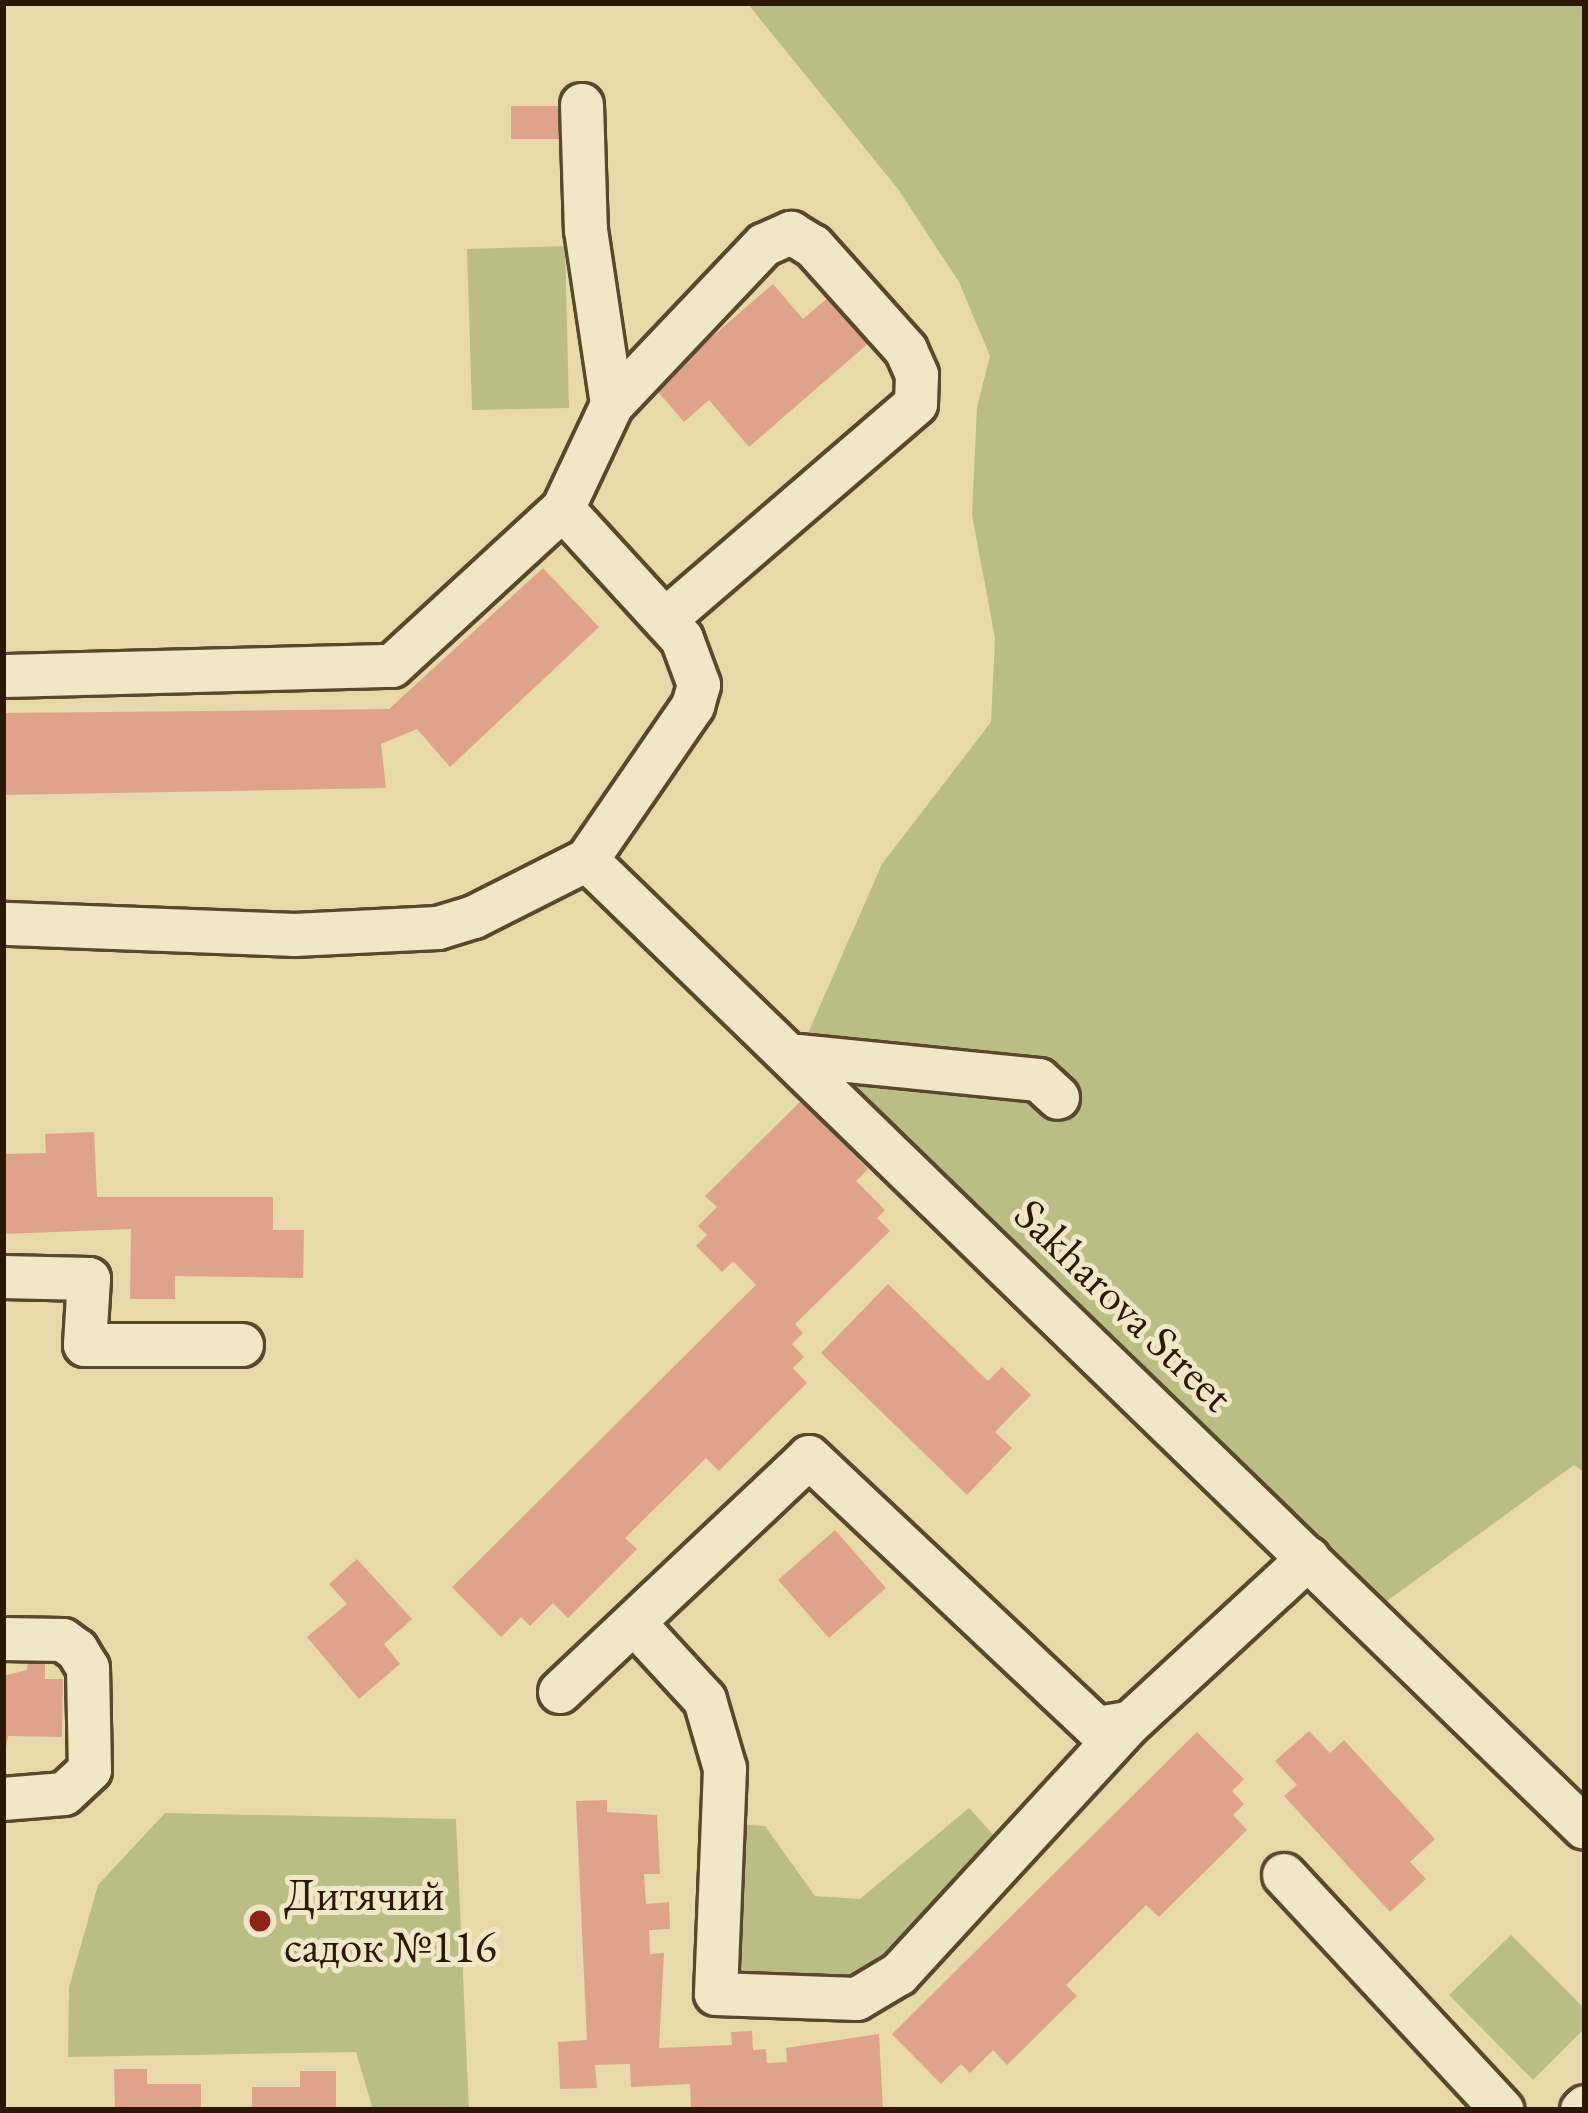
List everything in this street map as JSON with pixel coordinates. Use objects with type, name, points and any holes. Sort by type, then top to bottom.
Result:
[{"type":"street","points":[[582,105],[586,230],[612,405]]},
{"type":"street","points":[[3,676],[392,666],[563,509],[612,405],[764,245],[790,233],[813,246],[905,350],[917,375],[916,404],[665,620]]},
{"type":"street","points":[[3,924],[294,935],[438,928],[587,860],[693,706],[699,685],[693,658],[665,620],[563,509]]},
{"type":"street","name":"Sakharova Street","points":[[587,860],[798,1056],[1585,1828]]},
{"type":"street","points":[[798,1056],[1040,1080],[1058,1098]]},
{"type":"street","points":[[3,1277],[89,1279],[85,1345],[242,1345]]},
{"type":"street","points":[[560,1692],[809,1457],[1097,1728],[1130,1723]]},
{"type":"street","points":[[636,1625],[705,1700],[725,1768],[716,1994],[856,1999],[898,1975],[1130,1723],[1309,1558]]},
{"type":"street","points":[[3,1640],[63,1640],[77,1650],[88,1668],[91,1770],[64,1794],[3,1799]]},
{"type":"street","points":[[1284,1875],[1502,2110]]},
{"type":"green space","points":[[747,3],[1585,3],[1585,1473],[1574,1465],[1369,1614],[798,1056],[882,864],[991,722],[995,638],[972,515],[977,407],[990,356],[959,282],[898,189]]},
{"type":"green space","points":[[565,246],[569,408],[472,410],[467,249]]},
{"type":"green space","points":[[969,1808],[1008,1851],[890,1962],[854,1984],[731,1978],[734,1824],[765,1826],[815,1896],[860,1899]]},
{"type":"green space","name":"Дитячий садок №116","points":[[165,1813],[456,1819],[469,2110],[373,2110],[356,2052],[68,2057],[69,1987],[98,1885]]},
{"type":"green space","points":[[1511,1935],[1585,2009],[1585,2028],[1533,2080],[1449,1995]]},
{"type":"building","points":[[511,106],[564,106],[564,139],[511,139]]},
{"type":"building","points":[[773,284],[803,319],[831,295],[871,341],[749,447],[709,400],[684,422],[654,387]]},
{"type":"building","points":[[543,568],[599,627],[450,767],[417,729],[381,744],[386,788],[3,795],[3,713],[389,709]]},
{"type":"building","points":[[801,1101],[868,1169],[856,1181],[885,1210],[877,1218],[890,1231],[795,1324],[803,1333],[792,1344],[804,1357],[793,1368],[807,1383],[719,1471],[706,1458],[625,1538],[637,1549],[568,1618],[553,1603],[530,1626],[521,1617],[501,1637],[452,1587],[756,1285],[733,1261],[722,1272],[696,1246],[707,1235],[698,1226],[717,1207],[705,1196]]},
{"type":"building","points":[[94,1132],[97,1197],[273,1197],[273,1230],[304,1230],[303,1278],[175,1276],[175,1299],[130,1299],[131,1229],[3,1234],[3,1154],[46,1153],[45,1134]]},
{"type":"building","points":[[888,1284],[988,1381],[1002,1367],[1031,1395],[995,1432],[1012,1448],[967,1495],[821,1353]]},
{"type":"building","points":[[835,1530],[886,1588],[829,1638],[778,1580]]},
{"type":"building","points":[[357,1559],[412,1619],[384,1644],[400,1664],[359,1699],[307,1637],[347,1604],[329,1584]]},
{"type":"building","points":[[28,1654],[45,1655],[45,1679],[63,1679],[62,1737],[8,1736],[3,1765],[3,1676],[27,1670]]},
{"type":"building","points":[[1309,1731],[1330,1753],[1344,1740],[1435,1839],[1410,1862],[1426,1879],[1390,1912],[1284,1796],[1297,1785],[1275,1761]]},
{"type":"building","points":[[1197,1732],[1244,1779],[1232,1791],[1244,1804],[1233,1815],[1247,1830],[1159,1917],[1146,1905],[1066,1985],[1077,1996],[1007,2065],[993,2050],[970,2073],[961,2064],[941,2084],[892,2034]]},
{"type":"building","points":[[607,1800],[607,1812],[657,1815],[660,1874],[644,1874],[646,1904],[669,1902],[670,1929],[649,1930],[650,1954],[664,1953],[659,2048],[732,2045],[731,2032],[752,2031],[753,2050],[766,2049],[767,2063],[787,2062],[786,2048],[879,2034],[883,2110],[691,2110],[690,2084],[631,2087],[630,2064],[595,2065],[597,2088],[560,2089],[558,2042],[587,2040],[576,1801]]},
{"type":"building","points":[[114,2069],[147,2069],[147,2084],[201,2084],[201,2110],[115,2110]]},
{"type":"building","points":[[300,2071],[336,2071],[336,2110],[252,2110],[252,2087],[300,2087]]},
{"type":"place","name":"Дитячий садок №116","points":[[260,1921]]}]
